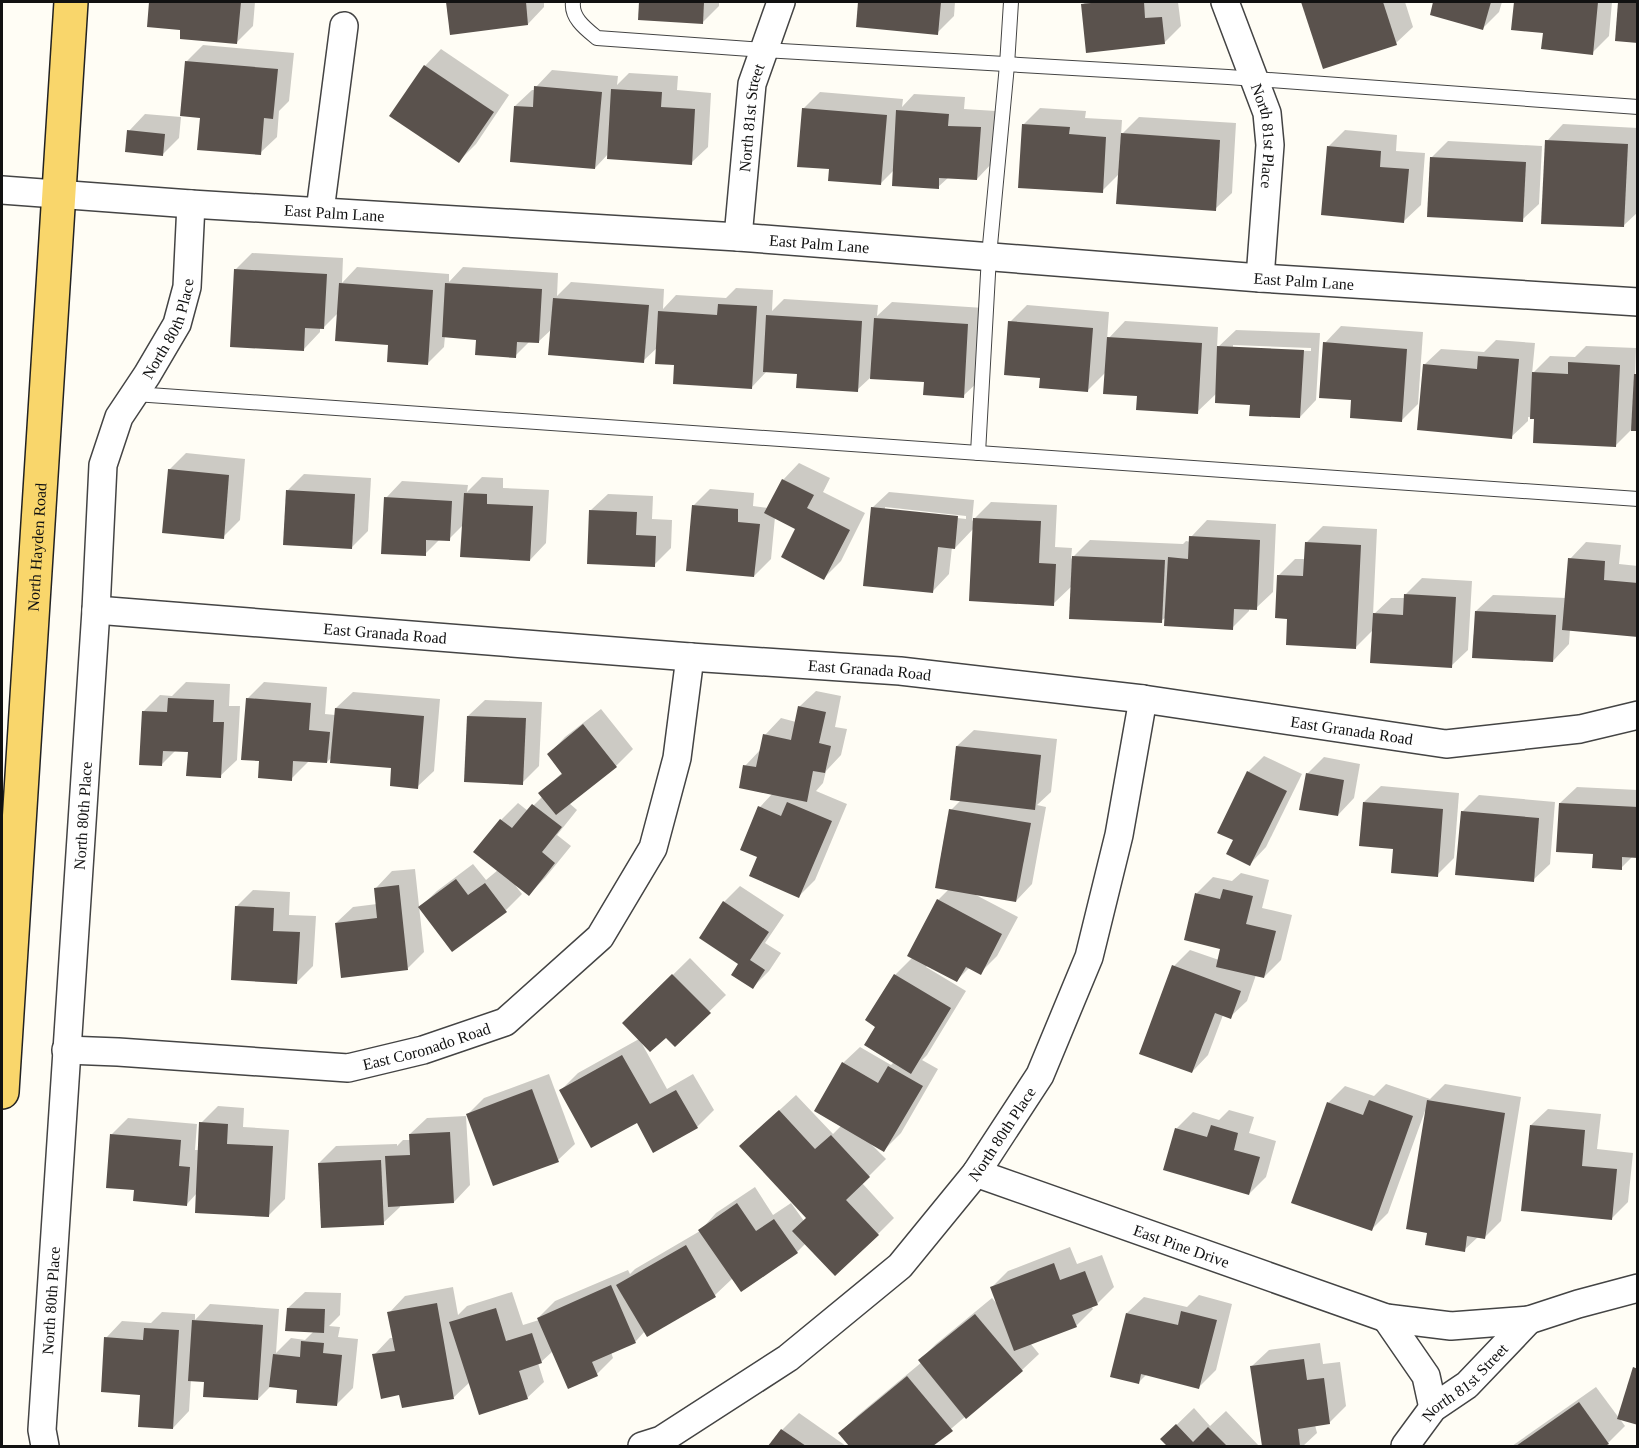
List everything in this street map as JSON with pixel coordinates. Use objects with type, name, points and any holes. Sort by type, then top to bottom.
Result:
[{"type":"main road","name":"North Hayden Road","points":[[2,1092],[3,1046],[71,2]]},
{"type":"street","name":"North 81st Street","points":[[738,237],[753,84],[781,2]]},
{"type":"street","name":"North 81st Place","points":[[1225,2],[1267,113],[1270,145],[1260,278]]},
{"type":"street","points":[[320,212],[344,26]]},
{"type":"street","name":"East Palm Lane","points":[[2,190],[191,204],[738,237],[1260,278],[1638,302]]},
{"type":"street","name":"North 80th Place","points":[[45,1446],[42,1430],[96,610],[103,465],[119,417],[177,324],[187,287],[191,204]]},
{"type":"street","name":"East Granada Road","points":[[96,610],[690,657],[900,671],[1143,699],[1446,744],[1580,729],[1638,715]]},
{"type":"street","name":"East Coronado Road","points":[[66,1050],[348,1068],[423,1050],[505,1022],[600,937],[653,848],[677,758],[690,657]]},
{"type":"street","name":"North 80th Place","points":[[655,1444],[788,1358],[900,1266],[976,1173],[1040,1075],[1089,957],[1119,834],[1143,699]]},
{"type":"street","name":"East Pine Drive","points":[[976,1173],[1386,1318],[1451,1326],[1529,1320],[1638,1288]]},
{"type":"street","points":[[1386,1318],[1426,1376],[1433,1408]]},
{"type":"street","name":"North 81st Street","points":[[1405,1446],[1433,1408],[1467,1385],[1529,1320]]},
{"type":"lane","points":[[573,2],[572,6],[578,22],[597,38],[764,51],[1253,79],[1638,107]]},
{"type":"lane","points":[[978,453],[988,256],[1011,2]]},
{"type":"lane","points":[[135,394],[1638,498]]},
{"type":"building","points":[[149,2],[241,2],[237,44],[180,39],[180,30],[147,27]]},
{"type":"building","points":[[446,2],[526,2],[528,25],[450,35]]},
{"type":"building","points":[[639,2],[704,2],[703,24],[638,20]]},
{"type":"building","points":[[858,2],[941,2],[938,35],[856,27]]},
{"type":"building","points":[[1144,2],[1145,18],[1162,17],[1165,44],[1086,53],[1081,4]]},
{"type":"building","points":[[1301,2],[1383,2],[1397,45],[1323,69]]},
{"type":"building","points":[[1433,2],[1491,2],[1483,30],[1430,15]]},
{"type":"building","points":[[1514,2],[1598,2],[1593,55],[1541,49],[1543,33],[1511,30]]},
{"type":"building","points":[[1618,2],[1638,2],[1638,43],[1615,41]]},
{"type":"building","points":[[185,61],[278,69],[273,119],[264,118],[261,155],[197,150],[200,118],[180,116]]},
{"type":"building","points":[[424,65],[494,112],[459,163],[389,116]]},
{"type":"building","points":[[534,86],[602,92],[595,169],[510,162],[514,106],[533,107]]},
{"type":"building","points":[[611,89],[662,92],[661,107],[695,109],[692,165],[607,159]]},
{"type":"building","points":[[802,108],[887,115],[881,185],[828,181],[829,169],[797,167]]},
{"type":"building","points":[[896,110],[949,114],[948,126],[981,127],[977,180],[939,178],[939,189],[892,186]]},
{"type":"building","points":[[1022,124],[1070,127],[1069,134],[1106,137],[1103,193],[1018,188]]},
{"type":"building","points":[[127,130],[165,134],[163,156],[125,152]]},
{"type":"building","points":[[1121,133],[1220,140],[1216,211],[1116,204]]},
{"type":"building","points":[[1545,140],[1628,144],[1624,227],[1541,224]]},
{"type":"building","points":[[1327,146],[1381,151],[1380,167],[1409,169],[1404,223],[1321,215]]},
{"type":"building","points":[[1430,157],[1526,162],[1523,222],[1427,217]]},
{"type":"building","points":[[234,269],[327,274],[324,329],[305,328],[304,351],[230,347]]},
{"type":"building","points":[[339,283],[433,290],[428,365],[387,362],[388,345],[335,341]]},
{"type":"building","points":[[445,283],[542,289],[539,343],[517,342],[516,358],[475,355],[476,340],[442,337]]},
{"type":"building","points":[[553,298],[649,305],[644,363],[548,355]]},
{"type":"building","points":[[718,304],[757,306],[752,389],[673,384],[674,365],[655,364],[658,311],[717,315]]},
{"type":"building","points":[[766,315],[862,321],[858,392],[796,388],[797,374],[763,372]]},
{"type":"building","points":[[874,318],[968,324],[964,398],[923,395],[924,382],[870,379]]},
{"type":"building","points":[[1008,321],[1093,328],[1088,392],[1039,388],[1040,378],[1004,375]]},
{"type":"building","points":[[1107,337],[1202,343],[1198,414],[1136,410],[1137,396],[1103,394]]},
{"type":"building","points":[[1323,342],[1407,349],[1402,422],[1350,418],[1351,400],[1319,398]]},
{"type":"building","points":[[1217,346],[1304,350],[1300,418],[1249,416],[1250,405],[1215,403]]},
{"type":"building","points":[[1478,356],[1519,359],[1512,439],[1417,430],[1423,364],[1477,369]]},
{"type":"building","points":[[1568,362],[1620,365],[1616,447],[1533,443],[1534,419],[1530,419],[1532,372],[1568,374]]},
{"type":"building","points":[[1634,374],[1638,374],[1638,431],[1631,431]]},
{"type":"building","points":[[168,469],[229,475],[224,539],[162,533]]},
{"type":"building","points":[[782,479],[814,495],[807,508],[850,530],[824,580],[781,557],[795,529],[764,513]]},
{"type":"building","points":[[286,490],[355,494],[352,549],[283,545]]},
{"type":"building","points":[[464,493],[487,494],[487,504],[533,506],[530,561],[460,557]]},
{"type":"building","points":[[384,497],[452,501],[450,541],[426,540],[426,556],[381,554]]},
{"type":"building","points":[[692,505],[738,509],[738,522],[760,524],[754,577],[686,571]]},
{"type":"building","points":[[871,507],[958,516],[955,549],[938,547],[933,593],[863,586]]},
{"type":"building","points":[[589,510],[637,512],[636,535],[656,536],[655,567],[587,564]]},
{"type":"building","points":[[973,518],[1041,521],[1039,563],[1056,564],[1054,606],[969,601]]},
{"type":"building","points":[[1189,536],[1260,540],[1257,610],[1234,609],[1233,630],[1164,626],[1168,557],[1188,559]]},
{"type":"building","points":[[1305,542],[1361,545],[1356,649],[1286,645],[1287,619],[1275,618],[1277,575],[1303,576]]},
{"type":"building","points":[[1072,556],[1165,560],[1162,623],[1069,619]]},
{"type":"building","points":[[1568,558],[1605,561],[1604,580],[1638,583],[1638,637],[1562,630]]},
{"type":"building","points":[[1404,594],[1456,597],[1452,668],[1370,663],[1373,613],[1403,615]]},
{"type":"building","points":[[1475,611],[1556,615],[1553,662],[1472,658]]},
{"type":"building","points":[[168,698],[214,700],[213,722],[224,722],[221,778],[186,776],[188,752],[163,751],[162,766],[139,765],[142,711],[167,712]]},
{"type":"building","points":[[246,698],[311,703],[309,730],[330,732],[327,763],[293,761],[292,781],[258,778],[259,761],[241,760]]},
{"type":"building","points":[[798,706],[826,712],[819,743],[831,746],[825,773],[813,771],[807,802],[739,788],[743,765],[756,767],[763,734],[791,740]]},
{"type":"building","points":[[335,708],[424,716],[418,789],[390,786],[391,768],[330,763]]},
{"type":"building","points":[[467,716],[526,718],[523,785],[464,782]]},
{"type":"building","points":[[583,724],[617,767],[556,815],[538,793],[562,774],[547,754]]},
{"type":"building","points":[[956,746],[1041,755],[1035,810],[950,800]]},
{"type":"building","points":[[1247,771],[1287,791],[1250,866],[1226,854],[1233,840],[1217,833]]},
{"type":"building","points":[[1306,773],[1344,780],[1338,816],[1299,810]]},
{"type":"building","points":[[787,802],[832,821],[799,898],[749,876],[757,857],[740,850],[758,806],[781,816]]},
{"type":"building","points":[[1363,802],[1443,809],[1438,877],[1391,873],[1393,849],[1359,846]]},
{"type":"building","points":[[1559,803],[1638,807],[1638,858],[1622,857],[1622,870],[1592,868],[1593,854],[1556,852]]},
{"type":"building","points":[[532,804],[562,827],[542,852],[555,863],[529,896],[473,852],[500,819],[512,828]]},
{"type":"building","points":[[949,809],[1031,823],[1016,902],[935,888]]},
{"type":"building","points":[[1461,811],[1539,818],[1534,882],[1455,875]]},
{"type":"building","points":[[456,879],[468,895],[485,883],[507,912],[452,952],[418,907]]},
{"type":"building","points":[[399,885],[408,970],[341,978],[335,923],[377,918],[374,888]]},
{"type":"building","points":[[1223,889],[1253,896],[1246,924],[1276,931],[1264,978],[1216,967],[1220,949],[1184,940],[1195,893],[1220,899]]},
{"type":"building","points":[[937,899],[1002,934],[981,975],[966,967],[957,982],[907,956]]},
{"type":"building","points":[[723,901],[769,932],[750,960],[765,970],[753,989],[731,975],[738,964],[699,938]]},
{"type":"building","points":[[235,906],[274,908],[273,931],[300,932],[297,984],[231,980]]},
{"type":"building","points":[[1172,965],[1241,991],[1231,1019],[1215,1013],[1192,1073],[1139,1054]]},
{"type":"building","points":[[672,974],[711,1013],[675,1047],[666,1038],[650,1052],[622,1023]]},
{"type":"building","points":[[894,974],[951,1008],[911,1074],[864,1045],[875,1027],[865,1020]]},
{"type":"building","points":[[622,1055],[650,1104],[676,1090],[698,1128],[653,1153],[637,1123],[591,1148],[559,1090]]},
{"type":"building","points":[[842,1062],[878,1083],[888,1066],[923,1086],[884,1152],[814,1111]]},
{"type":"building","points":[[532,1089],[559,1162],[493,1186],[466,1114]]},
{"type":"building","points":[[1369,1100],[1413,1116],[1372,1231],[1291,1203],[1327,1102],[1363,1115]]},
{"type":"building","points":[[1427,1100],[1505,1113],[1485,1239],[1467,1236],[1465,1252],[1425,1245],[1427,1233],[1406,1229]]},
{"type":"building","points":[[779,1110],[815,1149],[831,1135],[870,1177],[846,1200],[879,1235],[835,1276],[792,1231],[806,1218],[739,1146]]},
{"type":"building","points":[[199,1122],[228,1124],[227,1144],[273,1146],[269,1217],[195,1213]]},
{"type":"building","points":[[1211,1125],[1238,1133],[1234,1150],[1260,1157],[1249,1195],[1163,1170],[1175,1128],[1207,1137]]},
{"type":"building","points":[[1530,1125],[1585,1130],[1582,1166],[1617,1169],[1612,1220],[1521,1211]]},
{"type":"building","points":[[450,1132],[454,1203],[388,1207],[385,1156],[410,1155],[409,1134]]},
{"type":"building","points":[[110,1134],[181,1140],[179,1166],[190,1167],[187,1206],[133,1201],[134,1190],[106,1188]]},
{"type":"building","points":[[381,1160],[384,1225],[321,1228],[318,1163]]},
{"type":"building","points":[[737,1203],[756,1231],[774,1219],[798,1253],[741,1292],[698,1230]]},
{"type":"building","points":[[686,1245],[716,1297],[647,1337],[616,1285]]},
{"type":"building","points":[[1054,1263],[1060,1280],[1085,1271],[1098,1305],[1072,1315],[1077,1327],[1014,1351],[990,1287]]},
{"type":"building","points":[[611,1285],[636,1343],[592,1362],[598,1376],[568,1389],[537,1318]]},
{"type":"building","points":[[437,1303],[454,1399],[402,1408],[399,1395],[381,1399],[372,1354],[395,1351],[387,1312]]},
{"type":"building","points":[[287,1308],[325,1309],[324,1333],[285,1331]]},
{"type":"building","points":[[496,1308],[506,1341],[532,1333],[542,1363],[519,1371],[528,1399],[479,1415],[449,1322]]},
{"type":"building","points":[[1181,1311],[1217,1320],[1199,1389],[1141,1374],[1139,1384],[1110,1377],[1126,1313],[1178,1325]]},
{"type":"building","points":[[975,1314],[1023,1371],[966,1419],[918,1360]]},
{"type":"building","points":[[192,1320],[263,1325],[258,1400],[203,1397],[204,1382],[188,1381]]},
{"type":"building","points":[[144,1328],[179,1330],[173,1429],[138,1427],[140,1395],[101,1392],[104,1337],[143,1340]]},
{"type":"building","points":[[301,1341],[324,1343],[323,1353],[342,1355],[337,1406],[296,1403],[297,1390],[269,1387],[273,1354],[300,1357]]},
{"type":"building","points":[[1304,1359],[1307,1380],[1324,1378],[1330,1424],[1298,1429],[1300,1446],[1262,1446],[1250,1366]]},
{"type":"building","points":[[1633,1367],[1638,1369],[1638,1425],[1617,1419]]},
{"type":"building","points":[[907,1376],[953,1431],[933,1446],[849,1446],[838,1433]]},
{"type":"building","points":[[1579,1402],[1609,1444],[1605,1446],[1516,1446]]},
{"type":"building","points":[[1176,1424],[1193,1442],[1208,1427],[1227,1446],[1167,1446],[1160,1439]]},
{"type":"building","points":[[781,1429],[806,1446],[768,1446]]}]
